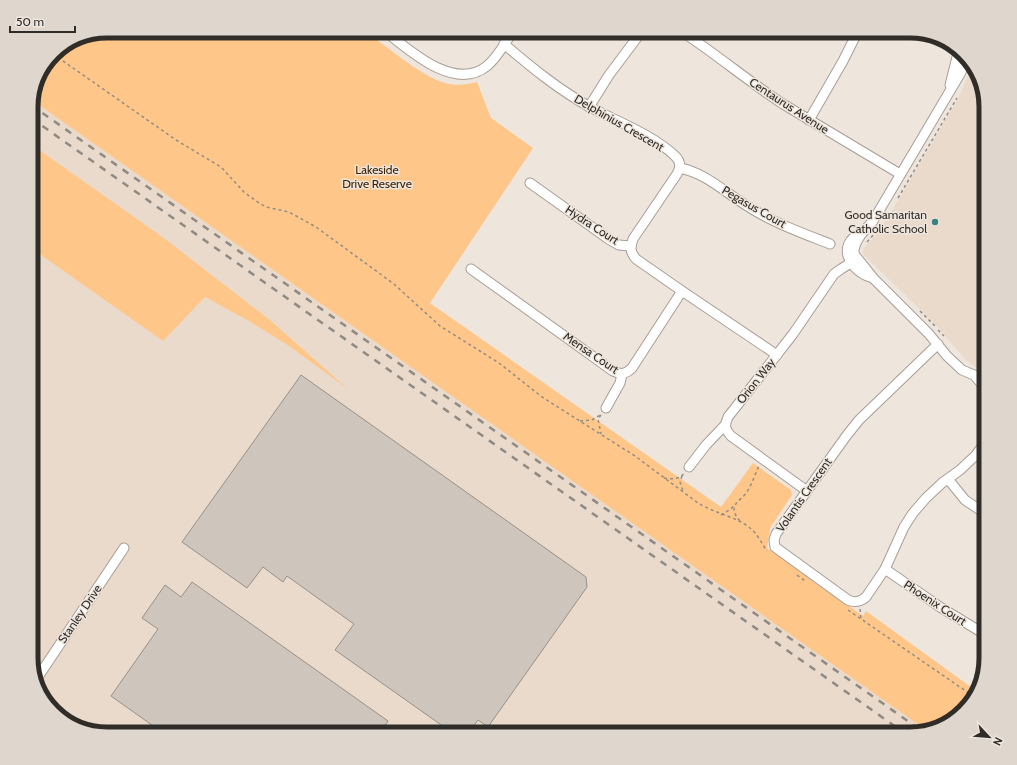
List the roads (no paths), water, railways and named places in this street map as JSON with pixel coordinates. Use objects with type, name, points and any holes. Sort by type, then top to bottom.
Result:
[{"type":"street","points":[[394,38],[437,69],[447,73],[457,74],[477,71],[485,67],[492,61],[508,38]]},
{"type":"street","points":[[589,107],[609,75],[637,38]]},
{"type":"street","name":"Centaurus Avenue","points":[[692,38],[766,93],[900,174]]},
{"type":"street","points":[[809,120],[854,38]]},
{"type":"street","name":"Delphinius Crescent","points":[[504,44],[532,68],[589,107],[654,141],[674,155],[679,161],[680,168]]},
{"type":"street","points":[[947,95],[957,56]]},
{"type":"street","points":[[964,64],[960,74],[873,221],[862,233],[854,249],[854,261],[869,271],[874,279],[938,344],[947,356],[962,370],[974,375],[979,381]]},
{"type":"street","points":[[680,168],[633,239],[630,246],[631,253],[636,259],[777,355]]},
{"type":"street","name":"Pegasus Court","points":[[680,168],[698,173],[748,207],[785,226],[830,244]]},
{"type":"street","name":"Hydra Court","points":[[530,182],[610,240],[619,245],[630,246]]},
{"type":"street","name":"Orion Way","points":[[688,467],[724,425],[728,417],[777,355],[834,274],[854,261]]},
{"type":"street","name":"Mensa Court","points":[[471,269],[614,371],[622,374],[628,372],[632,368],[682,291]]},
{"type":"street","name":"Volantis Crescent","points":[[938,344],[859,420],[843,440],[776,534],[774,540],[776,547],[853,602],[858,602],[866,597],[885,569],[904,527],[913,513],[926,498],[960,470],[979,450]]},
{"type":"street","points":[[606,408],[620,383],[622,374]]},
{"type":"street","points":[[724,425],[726,431],[731,436],[807,491]]},
{"type":"street","points":[[948,479],[965,500],[979,509]]},
{"type":"street","name":"Stanley Drive","points":[[40,674],[124,548]]},
{"type":"street","name":"Phoenix Court","points":[[885,569],[940,607],[979,631]]},
{"type":"railway","points":[[38,110],[915,726]]},
{"type":"railway","points":[[38,123],[896,727]]},
{"type":"place","name":"Good Samaritan Catholic School","points":[[935,222]]},
{"type":"park label","name":"Lakeside Drive Reserve","points":[[377,177]]}]
